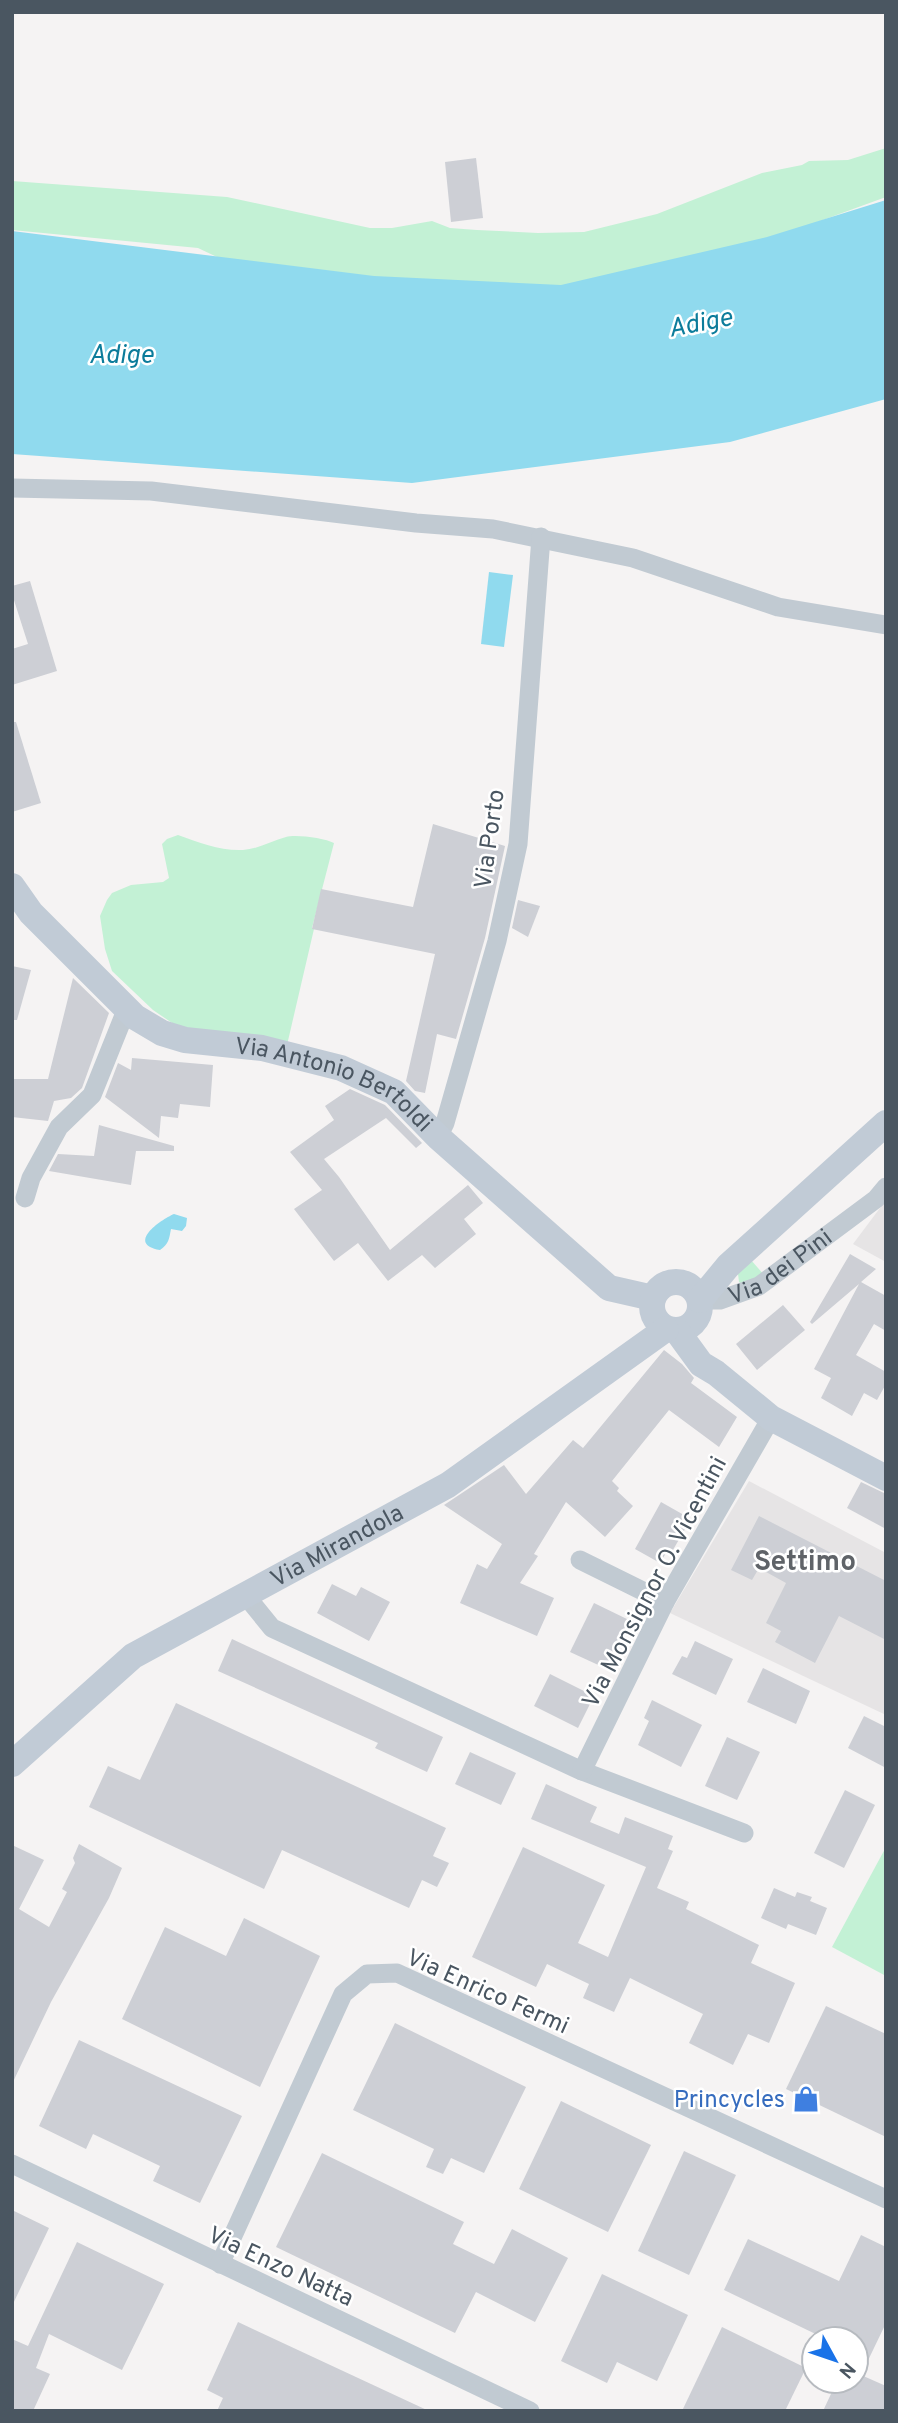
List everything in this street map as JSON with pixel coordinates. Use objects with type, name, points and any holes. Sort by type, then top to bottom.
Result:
[{"type":"street","points":[[12,488],[150,491],[416,523],[493,529],[633,558],[778,607],[886,625]]},
{"type":"street","name":"Via Porto","points":[[438,1138],[445,1123],[497,940],[518,844],[541,537]]},
{"type":"street","name":"Via Antonio Bertoldi","points":[[12,887],[31,913],[135,1017],[162,1033],[185,1040],[262,1048],[341,1068],[394,1092],[438,1138],[609,1289],[653,1298]]},
{"type":"street","points":[[25,1198],[31,1178],[59,1127],[92,1095],[127,1008]]},
{"type":"street","name":"Via dei Pini","points":[[686,1312],[728,1266],[883,1127]]},
{"type":"street","name":"Via dei Pini","points":[[686,1312],[760,1286],[876,1199],[886,1186]]},
{"type":"street","points":[[686,1312],[657,1322],[652,1311],[653,1298],[658,1289],[667,1283],[677,1282],[686,1312],[701,1364],[772,1418],[886,1478]]},
{"type":"street","name":"Via Mirandola","points":[[12,1764],[133,1656],[448,1485],[686,1312]]},
{"type":"street","name":"Via Monsignor O. Vicentini","points":[[582,1771],[665,1602],[772,1418]]},
{"type":"street","points":[[580,1560],[665,1602]]},
{"type":"street","points":[[246,1596],[272,1628],[582,1771],[744,1833]]},
{"type":"street","name":"Via Enrico Fermi","points":[[220,2264],[343,1994],[367,1974],[397,1973],[886,2199]]},
{"type":"street","name":"Via Enzo Natta","points":[[12,2164],[530,2411]]},
{"type":"shaded area","points":[[886,1200],[886,1262],[853,1244]]},
{"type":"shaded area","points":[[749,1481],[886,1553],[886,1715],[670,1613]]},
{"type":"green space","points":[[886,148],[886,197],[790,232],[607,289],[412,287],[217,257],[198,248],[12,230],[12,181],[227,197],[370,228],[392,228],[432,221],[450,228],[477,230],[584,232],[657,214],[762,173],[802,165],[809,161],[848,160]]},
{"type":"green space","points":[[178,835],[210,846],[235,850],[254,848],[290,836],[317,838],[334,843],[312,928],[314,929],[287,1045],[178,1027],[153,1010],[112,971],[105,949],[100,916],[107,900],[112,893],[131,885],[163,882],[169,878],[162,844]]},
{"type":"green space","points":[[751,1260],[765,1276],[742,1284],[738,1274]]},
{"type":"green space","points":[[886,1847],[886,1976],[832,1947]]},
{"type":"water","name":"Adige","points":[[886,200],[886,399],[730,442],[412,483],[12,454],[12,231],[374,276],[561,285],[767,237]]},
{"type":"water","points":[[489,572],[513,575],[504,647],[481,644]]},
{"type":"water","points":[[174,1214],[187,1218],[186,1226],[182,1231],[171,1229],[167,1243],[160,1250],[150,1247],[146,1243],[149,1232]]},
{"type":"building","points":[[476,158],[483,218],[451,222],[445,162]]},
{"type":"building","points":[[30,581],[57,671],[12,685],[12,649],[28,644],[12,594],[12,586]]},
{"type":"building","points":[[12,722],[16,722],[41,803],[12,812]]},
{"type":"building","points":[[433,824],[505,846],[485,938],[456,1039],[437,1034],[425,1093],[415,1091],[406,1081],[435,954],[312,929],[321,889],[413,907]]},
{"type":"building","points":[[518,900],[540,906],[528,937],[512,928]]},
{"type":"building","points":[[12,966],[31,970],[17,1020],[12,1020]]},
{"type":"building","points":[[73,978],[109,1013],[82,1088],[71,1098],[54,1101],[48,1121],[12,1117],[12,1079],[48,1079]]},
{"type":"building","points":[[132,1058],[213,1065],[210,1107],[180,1104],[178,1118],[161,1116],[159,1138],[105,1097],[118,1063],[131,1070]]},
{"type":"building","points":[[350,1089],[385,1105],[422,1143],[416,1148],[386,1118],[324,1159],[390,1250],[468,1185],[483,1203],[464,1219],[476,1234],[435,1268],[422,1255],[388,1281],[358,1243],[334,1261],[294,1209],[322,1190],[290,1152],[334,1120],[325,1106]]},
{"type":"building","points":[[99,1125],[174,1146],[174,1151],[136,1151],[131,1185],[49,1171],[58,1154],[94,1156]]},
{"type":"building","points":[[850,1254],[876,1269],[861,1282],[886,1296],[886,1331],[874,1324],[856,1355],[886,1372],[886,1384],[877,1400],[864,1393],[852,1416],[821,1398],[831,1378],[814,1369],[859,1284],[812,1324],[810,1322]]},
{"type":"building","points":[[783,1305],[805,1330],[757,1370],[736,1344]]},
{"type":"building","points":[[664,1350],[694,1378],[691,1383],[737,1417],[719,1447],[669,1410],[612,1481],[619,1488],[617,1491],[633,1506],[605,1537],[566,1502],[534,1554],[538,1556],[520,1583],[554,1598],[537,1636],[460,1603],[477,1564],[487,1569],[502,1544],[444,1505],[504,1465],[526,1494],[573,1440],[583,1448]]},
{"type":"building","points":[[861,1482],[886,1494],[886,1529],[847,1508]]},
{"type":"building","points":[[661,1502],[691,1519],[670,1555],[666,1553],[660,1563],[635,1549]]},
{"type":"building","points":[[759,1516],[886,1581],[886,1640],[839,1616],[815,1663],[775,1642],[781,1631],[766,1623],[786,1583],[759,1568],[752,1580],[731,1570]]},
{"type":"building","points":[[332,1584],[356,1596],[361,1587],[390,1602],[369,1641],[317,1613]]},
{"type":"building","points":[[594,1603],[631,1621],[607,1669],[570,1652]]},
{"type":"building","points":[[232,1639],[443,1737],[427,1772],[375,1748],[378,1743],[218,1671]]},
{"type":"building","points":[[695,1641],[733,1659],[716,1695],[672,1674],[682,1656],[687,1658]]},
{"type":"building","points":[[763,1668],[810,1691],[796,1724],[747,1702]]},
{"type":"building","points":[[550,1674],[594,1696],[578,1728],[534,1706]]},
{"type":"building","points":[[652,1700],[702,1725],[681,1767],[638,1745],[649,1721],[644,1718]]},
{"type":"building","points":[[176,1703],[446,1828],[433,1856],[449,1863],[437,1887],[422,1880],[409,1908],[282,1850],[264,1889],[89,1807],[108,1766],[140,1780]]},
{"type":"building","points":[[864,1716],[886,1727],[886,1768],[848,1748]]},
{"type":"building","points":[[727,1737],[760,1752],[737,1800],[705,1786]]},
{"type":"building","points":[[470,1752],[516,1773],[501,1805],[455,1784]]},
{"type":"building","points":[[546,1784],[597,1807],[590,1822],[619,1834],[625,1817],[673,1836],[668,1849],[673,1851],[657,1888],[689,1902],[686,1909],[759,1945],[751,1963],[795,1983],[769,2043],[748,2034],[733,2065],[689,2043],[703,2014],[630,1978],[614,2012],[583,1998],[589,1984],[547,1964],[536,1987],[472,1957],[523,1847],[605,1885],[578,1943],[608,1957],[646,1867],[531,1819]]},
{"type":"building","points":[[845,1790],[875,1805],[844,1868],[814,1853]]},
{"type":"building","points":[[79,1844],[122,1868],[109,1898],[51,2002],[12,2084],[12,1845],[44,1860],[19,1909],[49,1927],[67,1892],[62,1889],[75,1863],[73,1858]]},
{"type":"building","points":[[774,1888],[795,1897],[797,1892],[812,1897],[810,1901],[827,1908],[816,1935],[788,1924],[786,1929],[761,1918]]},
{"type":"building","points":[[244,1918],[320,1956],[260,2087],[122,2019],[165,1927],[226,1956]]},
{"type":"building","points":[[826,2006],[886,2034],[886,2137],[786,2089]]},
{"type":"building","points":[[395,2023],[526,2087],[484,2173],[451,2158],[443,2174],[426,2167],[434,2149],[353,2110]]},
{"type":"building","points":[[79,2040],[242,2116],[200,2203],[153,2181],[160,2166],[93,2134],[86,2149],[39,2126]]},
{"type":"building","points":[[561,2101],[651,2145],[608,2232],[519,2189]]},
{"type":"building","points":[[684,2151],[736,2175],[689,2275],[638,2251]]},
{"type":"building","points":[[322,2153],[464,2222],[453,2244],[494,2264],[512,2229],[568,2258],[535,2322],[476,2292],[455,2333],[276,2247]]},
{"type":"building","points":[[12,2210],[49,2228],[12,2306]]},
{"type":"building","points":[[861,2235],[886,2247],[886,2323],[870,2356],[870,2325],[800,2327],[724,2290],[748,2239],[839,2281]]},
{"type":"building","points":[[77,2242],[164,2284],[122,2370],[49,2334],[36,2368],[50,2374],[33,2411],[12,2411],[12,2339],[28,2346]]},
{"type":"building","points":[[602,2274],[688,2315],[657,2381],[617,2362],[607,2383],[561,2361]]},
{"type":"building","points":[[238,2322],[429,2411],[217,2411],[223,2398],[207,2390]]},
{"type":"building","points":[[722,2327],[800,2365],[800,2380],[785,2411],[682,2411]]},
{"type":"building","points":[[870,2379],[886,2386],[886,2411],[823,2411],[830,2395],[870,2395]]},
{"type":"place","name":"Princycles","points":[[806,2099]]},
{"type":"district","name":"Settimo","points":[[805,1560]]}]
